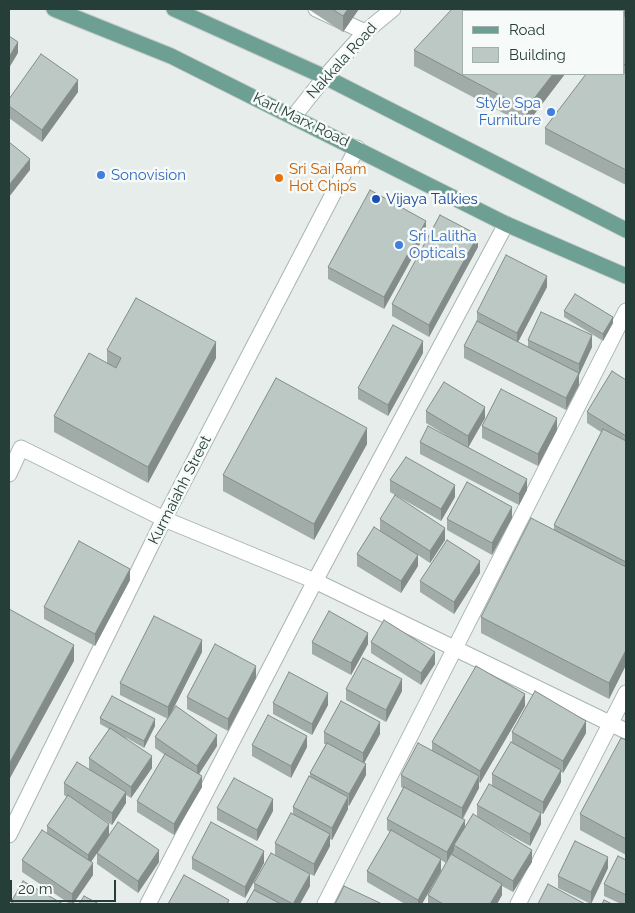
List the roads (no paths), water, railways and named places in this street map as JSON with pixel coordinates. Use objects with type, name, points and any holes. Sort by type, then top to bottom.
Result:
[{"type":"main road","name":"Karl Marx Road","points":[[54,9],[171,56],[294,116],[506,224],[626,276]]},
{"type":"main road","points":[[174,9],[325,77],[626,230]]},
{"type":"street","points":[[316,9],[364,32]]},
{"type":"street","name":"Nakkala Road","points":[[294,116],[364,32],[392,9]]},
{"type":"street","name":"Kurmaiahh Street","points":[[9,835],[164,519],[357,148]]},
{"type":"street","points":[[148,904],[315,581],[506,224]]},
{"type":"street","points":[[325,904],[626,311]]},
{"type":"street","points":[[9,474],[22,448],[164,519],[315,581],[626,731]]},
{"type":"street","points":[[518,904],[626,693]]},
{"type":"place","name":"Style Spa Furniture","points":[[551,112]]},
{"type":"place","name":"Sonovision","points":[[101,175]]},
{"type":"place","name":"Sri Sai Ram Hot Chips","points":[[279,178]]},
{"type":"place","name":"Vijaya Talkies","points":[[376,199]]},
{"type":"place","name":"Sri Lalitha Opticals","points":[[399,245]]}]
